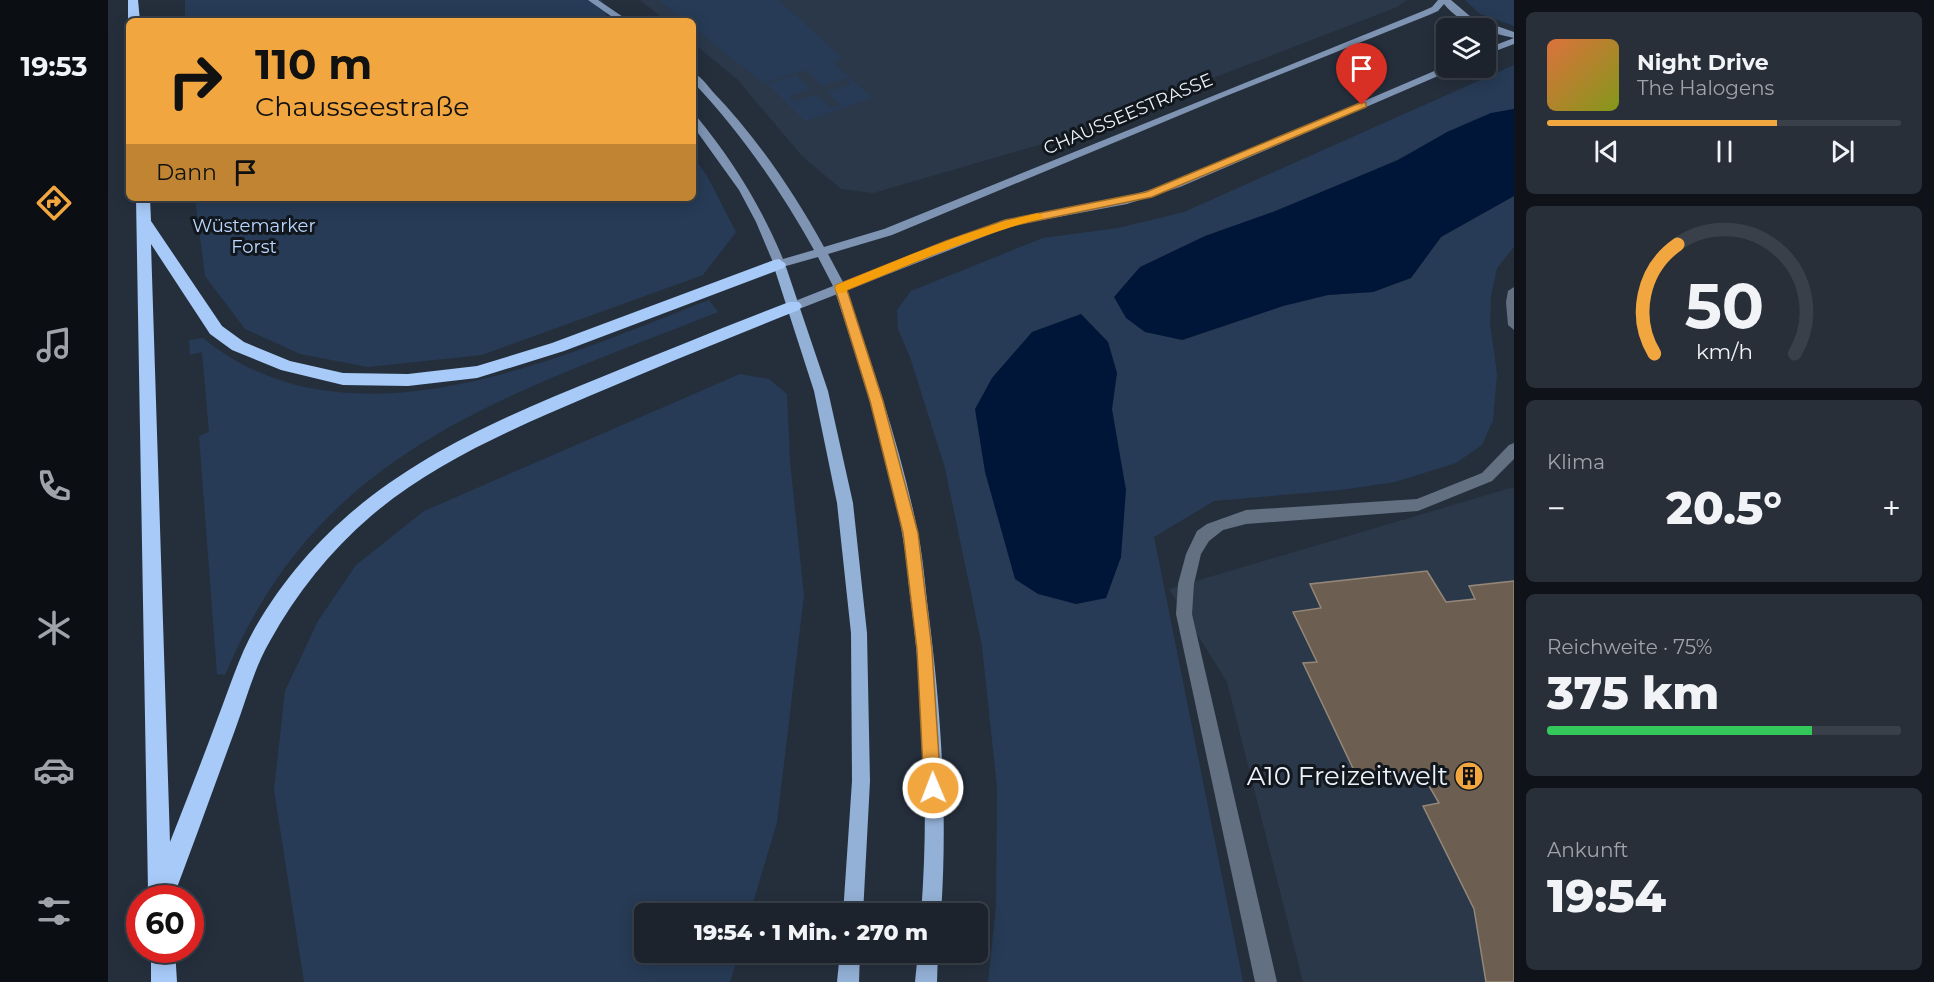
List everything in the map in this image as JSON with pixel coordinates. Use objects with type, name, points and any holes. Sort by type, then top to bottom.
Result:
[{"type":"highway","points":[[134,0],[134,18]]},
{"type":"highway","points":[[142,201],[161,885]]},
{"type":"highway","points":[[144,222],[216,330],[238,346],[287,366],[343,380],[408,380],[477,372],[558,347],[778,264]]},
{"type":"highway","points":[[166,885],[244,677],[262,636],[287,594],[344,527],[385,492],[427,465],[478,438],[563,400],[794,306]]},
{"type":"highway","points":[[163,963],[164,982]]},
{"type":"main road","points":[[778,264],[821,391],[845,502],[859,633],[861,781],[854,903]]},
{"type":"main road","points":[[840,288],[877,401],[910,533],[925,650],[932,746],[934,876],[932,903]]},
{"type":"main road","points":[[848,982],[849,963]]},
{"type":"main road","points":[[926,982],[927,963]]},
{"type":"street","points":[[584,0],[600,18]]},
{"type":"street","points":[[592,0],[619,18]]},
{"type":"street","points":[[1444,0],[1454,10],[1475,22],[1514,35]]},
{"type":"street","name":"CHAUSSEESTRASSE","points":[[778,264],[888,232],[1063,162],[1222,94],[1426,14],[1444,0]]},
{"type":"street","points":[[1496,48],[1514,41]]},
{"type":"street","points":[[794,306],[1009,223],[1127,200],[1176,185],[1436,74]]},
{"type":"street","points":[[696,79],[735,123],[784,186],[822,251],[840,288]]},
{"type":"street","points":[[696,123],[728,165],[753,206],[778,264]]},
{"type":"street","points":[[1514,291],[1512,302],[1514,325]]},
{"type":"street","points":[[1266,982],[1184,614],[1186,582],[1194,555],[1204,535],[1221,524],[1246,517],[1418,505],[1487,477],[1514,449]]},
{"type":"shaded area","points":[[640,0],[1407,0],[1397,7],[1042,144],[873,193],[841,189],[802,156],[738,80],[696,45],[696,18],[662,18]]},
{"type":"shaded area","points":[[1514,109],[1514,196],[1441,237],[1411,278],[1373,292],[1328,295],[1283,306],[1182,340],[1145,332],[1126,318],[1114,297],[1140,267],[1205,236],[1273,212],[1398,160],[1447,132],[1491,113]]},
{"type":"shaded area","points":[[1081,314],[1108,342],[1117,373],[1112,409],[1126,490],[1121,557],[1106,598],[1076,604],[1038,594],[1015,579],[985,472],[975,409],[992,378],[1032,332]]},
{"type":"shaded area","points":[[1514,487],[1514,982],[1303,982],[1227,682],[1169,589]]},
{"type":"green space","points":[[185,0],[602,0],[607,18],[185,18]]},
{"type":"green space","points":[[658,0],[779,0],[843,59],[833,63],[872,98],[805,121],[768,84],[796,75],[811,89],[789,98],[793,101],[816,95],[831,108],[841,105],[827,92],[851,84],[846,78],[822,86],[806,70],[763,83],[696,29],[696,18],[682,18]]},
{"type":"green space","points":[[1465,0],[1514,0],[1514,26],[1480,14]]},
{"type":"green space","points":[[1514,65],[1514,109],[1482,117],[1374,171],[1278,210],[1205,236],[1183,340],[1283,306],[1328,295],[1373,292],[1411,278],[1441,237],[1514,196],[1514,247],[1497,268],[1491,296],[1490,323],[1497,374],[1493,420],[1482,445],[1456,463],[1395,482],[1340,490],[1214,501],[1154,537],[1243,982],[988,982],[996,906],[997,787],[982,646],[945,468],[910,357],[898,329],[897,310],[911,291],[1043,238],[1118,228],[1184,212],[1485,78],[1496,78],[1496,73]],"holes":[[[1081,314],[1108,342],[1117,373],[1112,408],[1121,557],[1106,598],[1076,604]]]},
{"type":"green space","name":"Wüstemarker Forst","points":[[696,160],[707,176],[736,232],[703,275],[482,355],[368,367],[300,354],[245,329],[205,276],[195,201],[696,201]]},
{"type":"green space","points":[[709,300],[718,312],[546,380],[490,406],[436,435],[385,469],[338,507],[296,553],[256,611],[225,675],[217,674],[199,436],[209,432],[202,352],[190,355],[189,340],[203,338],[260,373],[322,390],[388,393],[455,385],[522,368],[588,347]]},
{"type":"green space","points":[[740,374],[769,379],[787,394],[790,462],[804,595],[777,822],[753,903],[634,903],[634,963],[736,963],[730,982],[304,982],[274,790],[285,691],[318,621],[356,565],[424,511]]},
{"type":"building","name":"A10 Freizeitwelt","points":[[1427,571],[1446,602],[1475,599],[1469,586],[1514,581],[1514,982],[1486,982],[1474,909],[1423,806],[1439,803],[1421,772],[1358,779],[1303,663],[1317,662],[1293,612],[1321,608],[1310,584]]},
{"type":"slow traffic","points":[[841,291],[840,288],[950,244],[1009,223],[1038,216]]},
{"type":"place","name":"A10 Freizeitwelt","points":[[1469,776]]},
{"type":"route","points":[[933,788],[925,650],[910,533],[877,401],[840,288],[1009,223],[1149,195],[1362,105]]}]
